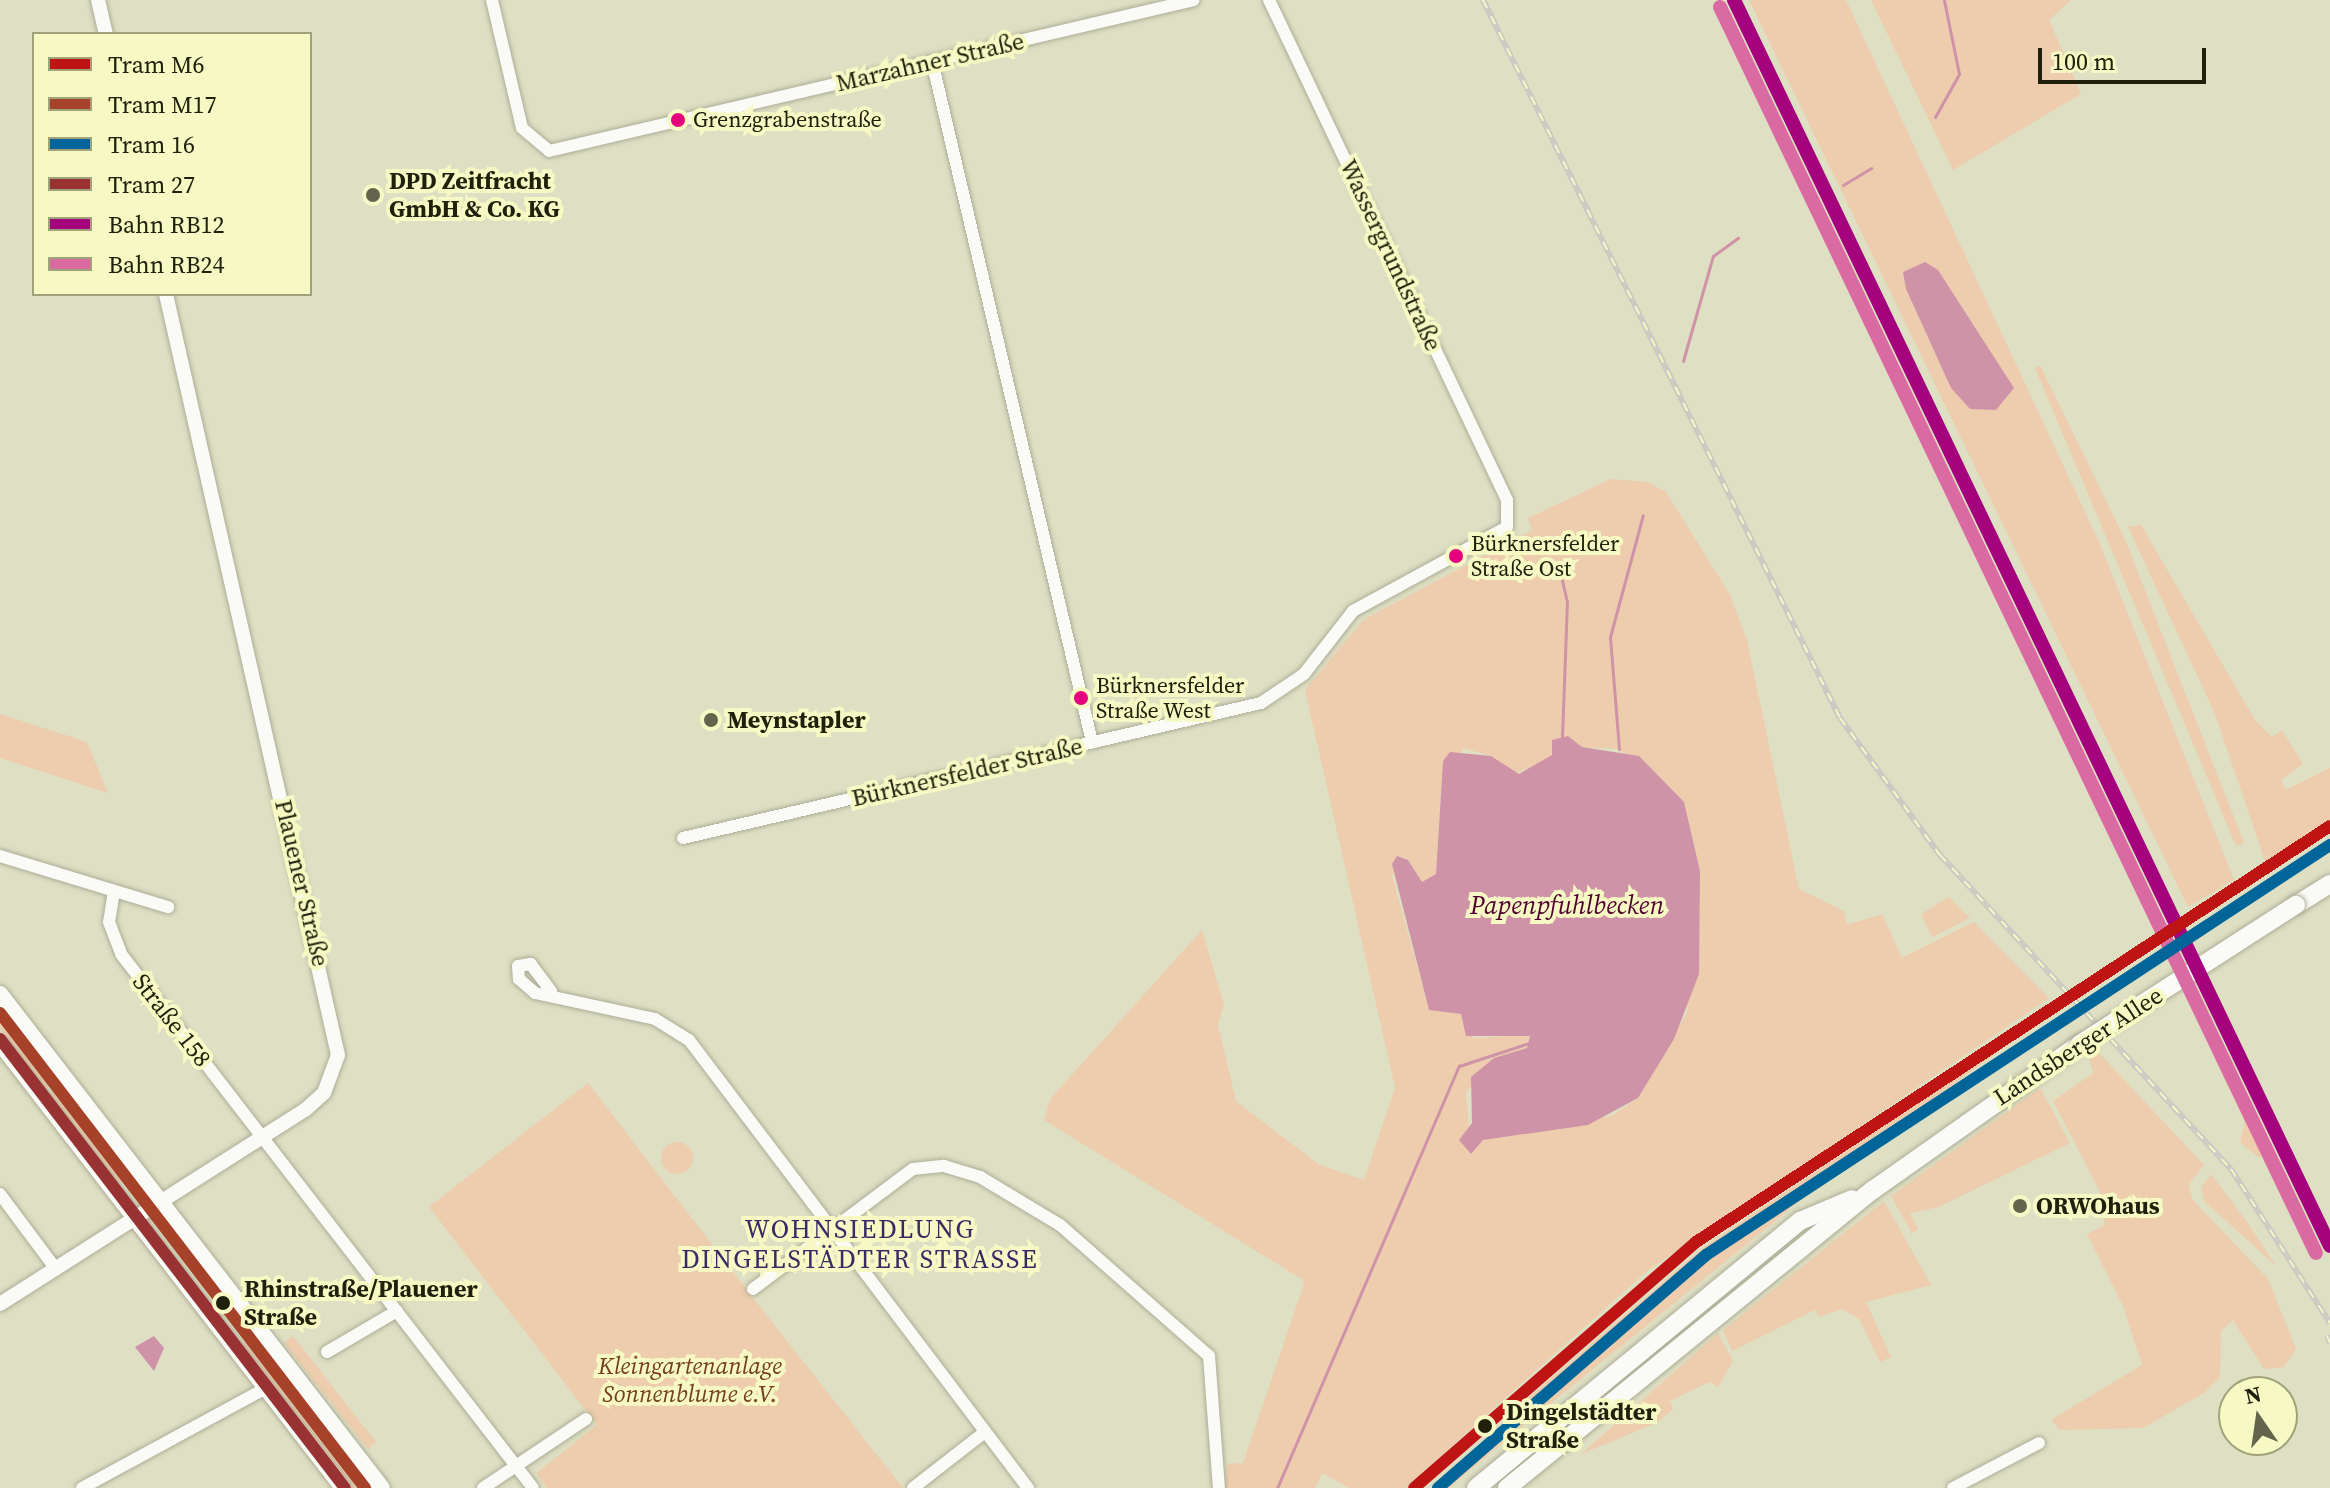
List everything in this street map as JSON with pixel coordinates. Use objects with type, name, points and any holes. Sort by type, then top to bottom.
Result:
[{"type":"main road","name":"Landsberger Allee","points":[[1507,1488],[1873,1190],[2080,1044],[2330,884]]},
{"type":"main road","points":[[0,994],[382,1488]]},
{"type":"main road","points":[[0,1043],[134,1221],[343,1488]]},
{"type":"main road","name":"Landsberger Allee","points":[[1476,1488],[1800,1221],[1873,1190]]},
{"type":"street","points":[[98,0],[106,32]]},
{"type":"street","name":"Marzahner Straße","points":[[492,0],[522,128],[549,151],[1194,0]]},
{"type":"street","name":"Wassergrundstraße","points":[[1269,0],[1511,510]]},
{"type":"street","points":[[932,61],[1092,742]]},
{"type":"street","name":"Plauener Straße","points":[[0,1304],[264,1138],[324,1093],[337,1040],[166,296]]},
{"type":"street","name":"Bürknersfelder Straße","points":[[683,838],[1278,695],[1353,611],[1507,527],[1511,510]]},
{"type":"street","points":[[0,856],[168,907]]},
{"type":"street","name":"Straße 158","points":[[114,891],[109,922],[115,946],[533,1488]]},
{"type":"street","points":[[551,991],[680,1032],[1028,1488]]},
{"type":"street","points":[[753,1289],[919,1167],[968,1172],[1018,1196],[1209,1356],[1220,1469],[1219,1488]]},
{"type":"street","points":[[0,1194],[56,1269]]},
{"type":"street","points":[[327,1352],[397,1311]]},
{"type":"street","points":[[82,1488],[266,1388]]},
{"type":"street","points":[[483,1488],[518,1469],[586,1419]]},
{"type":"street","points":[[913,1488],[985,1432]]},
{"type":"street","points":[[1953,1488],[2039,1443]]},
{"type":"green space","points":[[1749,0],[1846,0],[2099,542],[2234,880],[2188,907]],"holes":[[[1938,270],[1951,387],[1906,289]]]},
{"type":"green space","points":[[1871,0],[2071,0],[2049,20],[2081,94],[1953,170]]},
{"type":"green space","points":[[2040,365],[2126,542],[2244,843],[2236,846],[2035,368]]},
{"type":"green space","points":[[1611,479],[1648,482],[1666,492],[1729,593],[1747,640],[1799,889],[1844,911],[1847,925],[1882,914],[1902,958],[1974,922],[2049,998],[1647,1271],[1405,1488],[1349,1488],[1323,1473],[1315,1488],[1223,1488],[1228,1464],[1243,1463],[1305,1281],[1044,1120],[1051,1098],[1202,930],[1224,1005],[1218,1025],[1236,1101],[1318,1164],[1364,1180],[1395,1088],[1305,690],[1363,620],[1532,530],[1528,518]],"holes":[[[1582,747],[1619,749],[1684,802],[1700,871],[1687,1012],[1638,1098],[1612,1116],[1483,1140],[1471,1153],[1466,1093],[1494,1058],[1527,1048],[1530,1035],[1474,1038],[1461,1014],[1429,1010],[1392,875],[1408,860],[1422,882],[1436,874],[1441,791],[1463,748],[1491,756],[1513,774]]]},
{"type":"green space","points":[[2141,525],[2255,720],[2272,737],[2282,730],[2303,764],[2281,780],[2286,790],[2330,768],[2330,821],[2265,861],[2215,714],[2128,527]]},
{"type":"green space","points":[[0,714],[87,742],[108,793],[0,758]]},
{"type":"green space","points":[[1949,897],[1970,918],[1932,937],[1921,914]]},
{"type":"green space","points":[[0,1005],[56,1076],[44,1091],[0,1027]]},
{"type":"green space","points":[[2056,1009],[1850,1160],[1517,1431],[1506,1417],[1704,1247]]},
{"type":"green space","points":[[2098,1052],[2204,1165],[2189,1184],[2192,1199],[2268,1279],[2296,1349],[2284,1367],[2264,1369],[2233,1320],[2221,1331],[2218,1379],[2204,1393],[2143,1428],[2060,1430],[2051,1420],[2142,1365],[2123,1306],[2087,1234],[2105,1225],[2100,1192],[2053,1101],[2093,1073],[2089,1058]]},
{"type":"green space","points":[[2229,1062],[2267,1146],[2259,1158],[2240,1142],[2245,1122],[2219,1068]]},
{"type":"green space","name":"Kleingartenanlage Sonnenblume e.V.","points":[[588,1083],[903,1488],[547,1488],[536,1473],[597,1425],[429,1207]]},
{"type":"green space","points":[[2040,1088],[2070,1143],[1939,1207],[1910,1213],[1918,1230],[1912,1233],[1891,1196]]},
{"type":"green space","points":[[56,1090],[129,1184],[111,1179],[47,1095]]},
{"type":"green space","points":[[677,1142],[688,1147],[693,1158],[688,1169],[677,1174],[666,1169],[661,1158],[666,1147]]},
{"type":"green space","points":[[2211,1174],[2276,1266],[2204,1201],[2201,1188]]},
{"type":"green space","points":[[1884,1201],[1931,1285],[1866,1302],[1891,1357],[1880,1362],[1859,1319],[1842,1309],[1819,1317],[1815,1310],[1732,1351],[1723,1330]]},
{"type":"green space","points":[[255,1333],[375,1488],[349,1488],[239,1346]]},
{"type":"green space","points":[[1718,1333],[1733,1361],[1718,1387],[1710,1382],[1670,1401],[1673,1409],[1657,1423],[1581,1454]]},
{"type":"green space","points":[[293,1336],[376,1442],[368,1449],[284,1343]]},
{"type":"green space","points":[[1502,1426],[1513,1434],[1449,1488],[1434,1488]]},
{"type":"water","points":[[1925,262],[1938,270],[2014,388],[1996,410],[1970,409],[1951,388],[1906,289],[1903,272]]},
{"type":"water","name":"Papenpfuhlbecken","points":[[1568,736],[1582,747],[1639,756],[1684,802],[1700,871],[1699,974],[1674,1039],[1638,1098],[1588,1125],[1483,1140],[1471,1154],[1459,1140],[1472,1123],[1471,1077],[1494,1058],[1527,1048],[1530,1036],[1466,1036],[1461,1014],[1429,1010],[1392,864],[1397,856],[1408,860],[1422,882],[1436,874],[1443,761],[1450,752],[1491,756],[1519,774],[1552,755],[1552,740]]},
{"type":"water","points":[[154,1336],[164,1348],[154,1371],[135,1347]]},
{"type":"waterway","points":[[1935,117],[1959,74],[1944,0]]},
{"type":"waterway","points":[[1843,185],[1871,168]]},
{"type":"waterway","points":[[1683,361],[1713,256],[1738,238]]},
{"type":"waterway","points":[[1619,749],[1610,637],[1643,515]]},
{"type":"waterway","points":[[1558,563],[1567,601],[1562,738]]},
{"type":"waterway","points":[[1277,1488],[1459,1066],[1532,1042]]},
{"type":"railway","points":[[1483,0],[1840,718],[1940,855],[2231,1169],[2330,1323]]},
{"type":"railway","points":[[2327,1336],[2330,1343]]},
{"type":"tram line","name":"M6","points":[[1414,1488],[1696,1242],[2330,826]]},
{"type":"tram line","name":"16","points":[[1438,1488],[1706,1255],[2330,845]]},
{"type":"tram line","name":"M17","points":[[0,1013],[365,1488]]},
{"type":"tram line","name":"27","points":[[0,1039],[345,1488]]},
{"type":"rail line","name":"RB12","points":[[1734,0],[2330,1246]]},
{"type":"rail line","name":"RB24","points":[[1720,7],[2316,1253]]},
{"type":"place","name":"Grenzgrabenstraße","points":[[678,120]]},
{"type":"place","name":"DPD Zeitfracht GmbH & Co. KG","points":[[373,195]]},
{"type":"place","name":"Bürknersfelder Straße Ost","points":[[1456,556]]},
{"type":"place","name":"Bürknersfelder Straße West","points":[[1081,698]]},
{"type":"place","name":"Meynstapler","points":[[711,720]]},
{"type":"place","name":"ORWOhaus","points":[[2020,1206]]},
{"type":"place","name":"Rhinstraße/Plauener Straße","points":[[223,1303]]},
{"type":"place","name":"Dingelstädter Straße","points":[[1485,1426]]},
{"type":"district","name":"WOHNSIEDLUNG DINGELSTÄDTER STRASSE","points":[[860,1245]]}]
